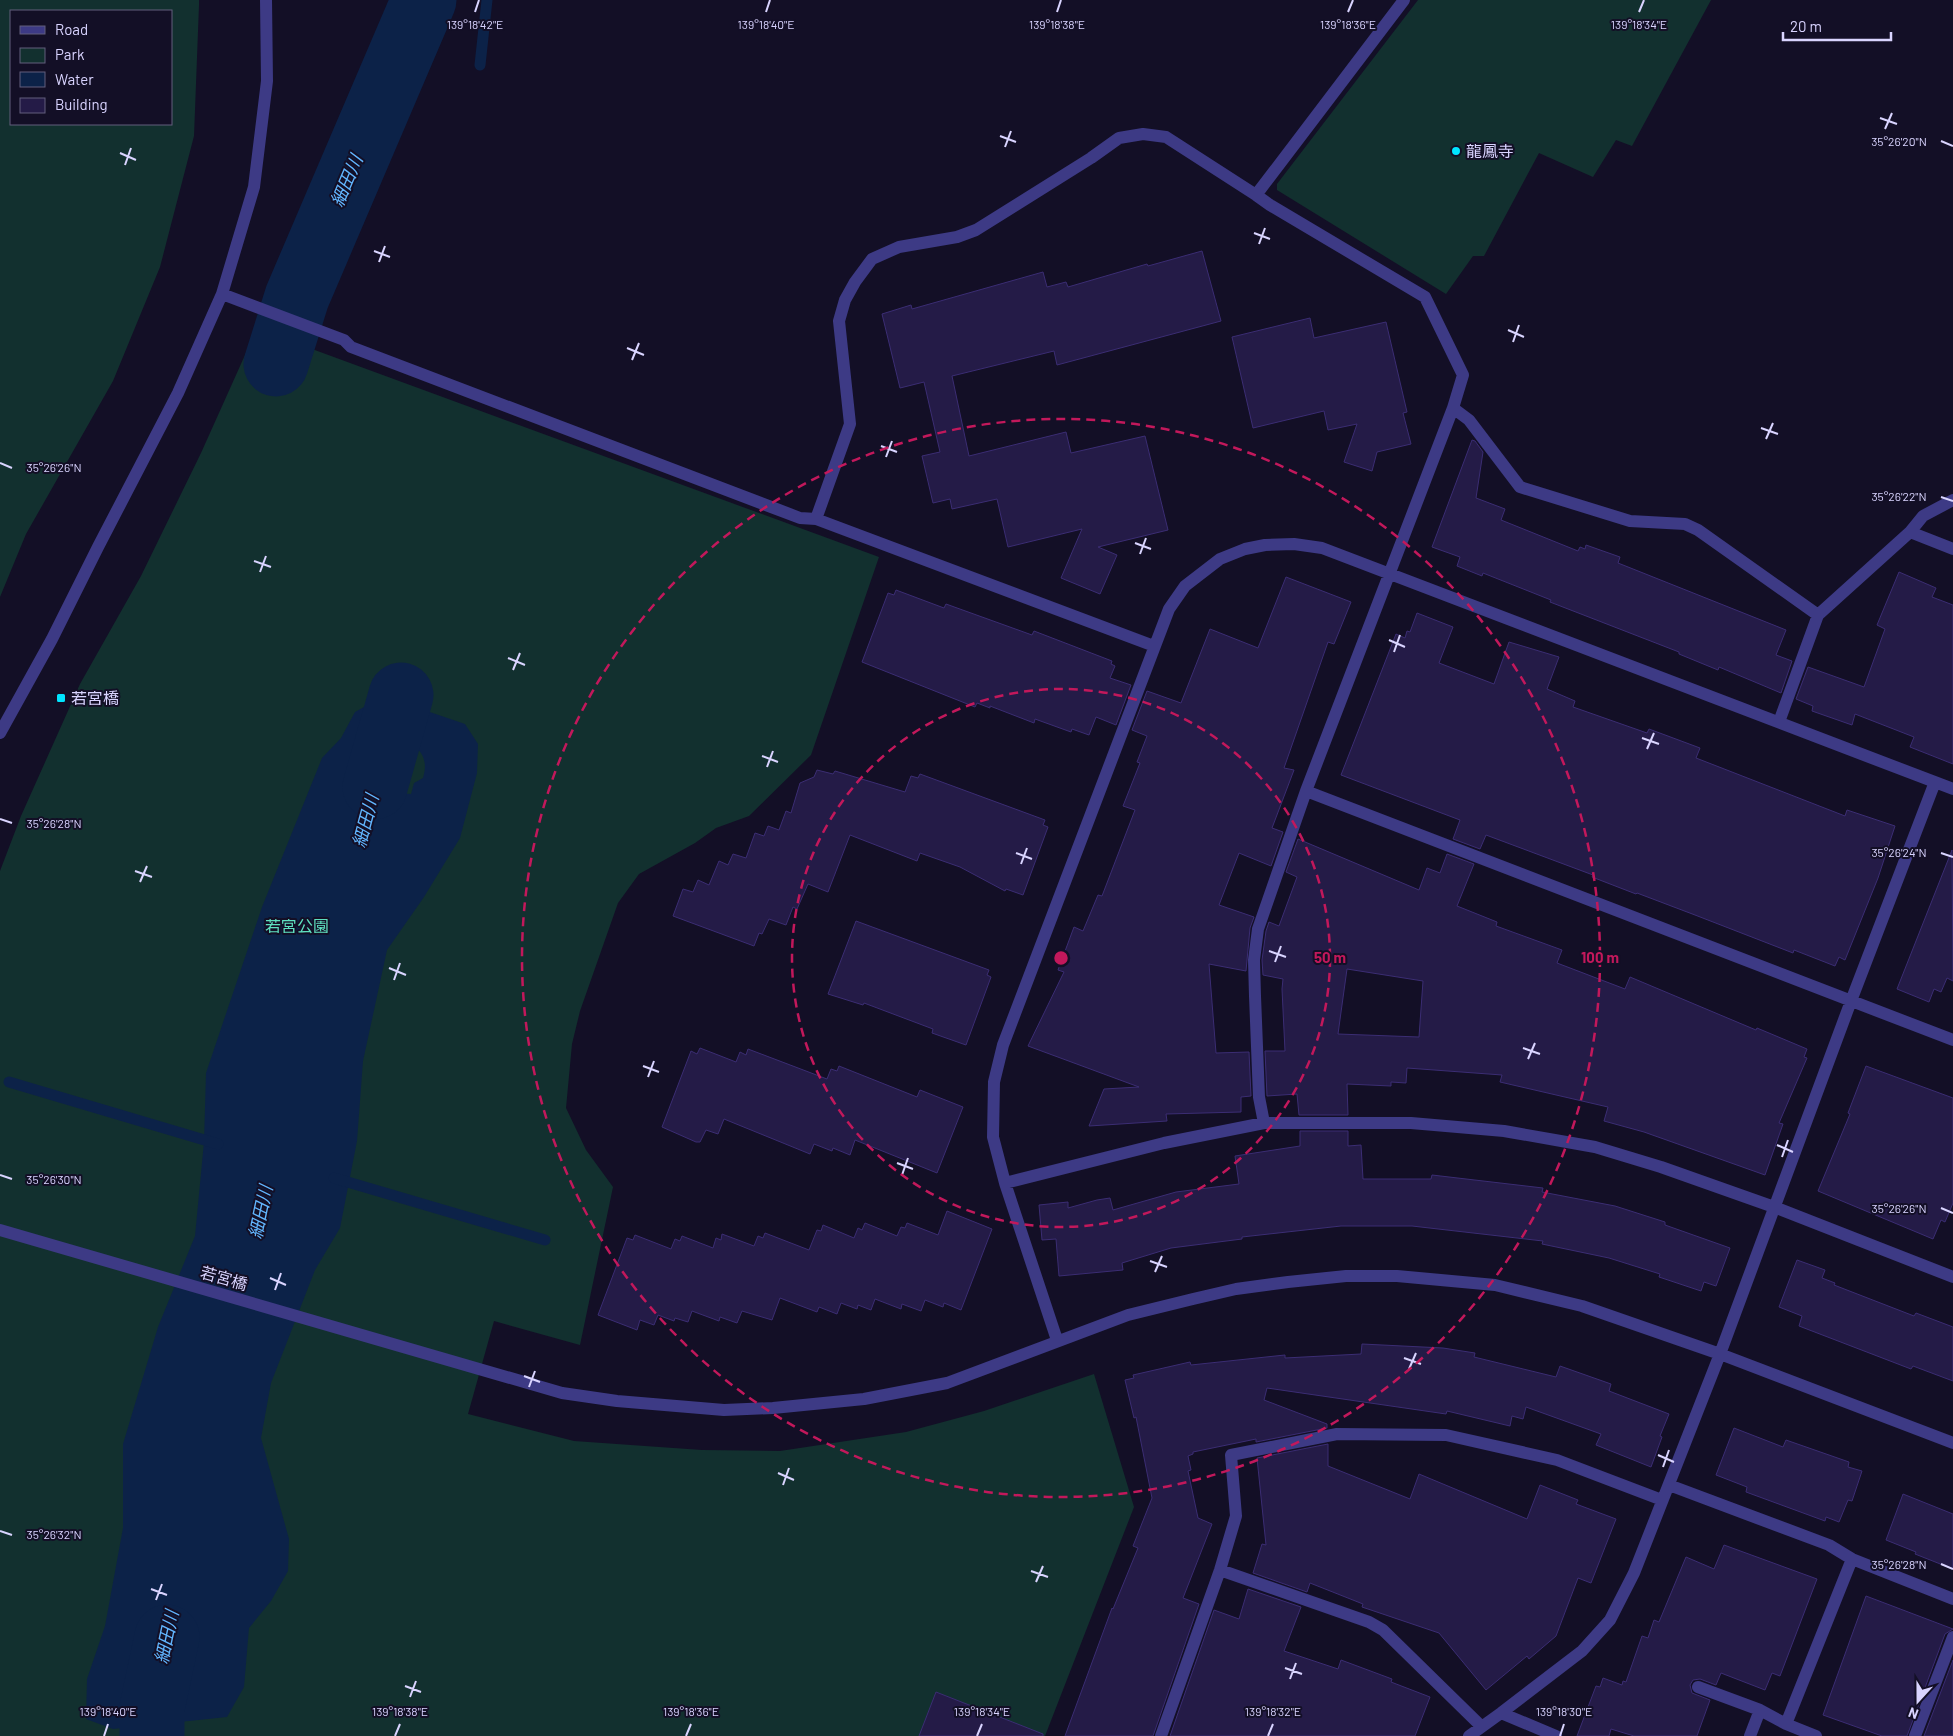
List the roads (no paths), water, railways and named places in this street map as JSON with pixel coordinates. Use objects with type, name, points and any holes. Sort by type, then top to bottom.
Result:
[{"type":"street","points":[[0,734],[52,639],[102,538],[178,393],[222,294],[254,187],[267,81],[266,0]]},
{"type":"street","points":[[1256,195],[1404,0]]},
{"type":"street","points":[[816,519],[850,424],[839,321],[845,300],[855,282],[872,259],[899,248],[957,237],[976,230],[1120,138],[1143,134],[1166,137],[1270,206],[1425,297],[1464,375],[1306,791],[1258,928],[1254,960],[1255,996],[1259,1097],[1264,1123]]},
{"type":"street","points":[[222,294],[344,340],[351,347],[790,515],[816,519],[1154,646]]},
{"type":"street","points":[[1453,408],[1469,420],[1520,487],[1630,521],[1686,524],[1698,530],[1818,615]]},
{"type":"street","points":[[1779,722],[1818,615],[1910,532],[1923,516],[1953,500]]},
{"type":"street","points":[[1910,532],[1953,549]]},
{"type":"street","points":[[1057,1340],[1005,1183],[993,1137],[994,1082],[1004,1045],[1169,609],[1185,586],[1220,559],[1245,549],[1265,545],[1294,544],[1322,548],[1953,788]]},
{"type":"street","points":[[1468,1736],[1582,1651],[1610,1620],[1634,1573],[1720,1354],[1851,1001],[1935,782]]},
{"type":"street","points":[[1306,791],[1953,1040]]},
{"type":"street","points":[[1005,1183],[1164,1144],[1264,1123],[1412,1123],[1504,1131],[1595,1147],[1661,1167],[1774,1207],[1953,1277]]},
{"type":"street","name":"若宮橋","points":[[0,1230],[562,1393],[617,1401],[724,1410],[773,1408],[864,1399],[947,1383],[1057,1340],[1128,1315],[1236,1289],[1346,1276],[1397,1276],[1495,1285],[1582,1306],[1720,1354],[1953,1443]]},
{"type":"street","points":[[1161,1736],[1220,1570],[1236,1516],[1231,1455],[1336,1434],[1446,1435],[1557,1460],[1662,1500]]},
{"type":"street","points":[[1669,1484],[1829,1545],[1852,1559],[1953,1599]]},
{"type":"street","points":[[1786,1724],[1852,1559]]},
{"type":"street","points":[[1220,1570],[1369,1622],[1383,1630],[1481,1726]]},
{"type":"street","points":[[1916,1736],[1953,1636]]},
{"type":"street","points":[[1698,1687],[1760,1710],[1786,1724],[1816,1736]]},
{"type":"street","points":[[1750,1736],[1760,1710]]},
{"type":"street","points":[[1501,1713],[1556,1736]]},
{"type":"water","points":[[384,696],[404,703],[399,744],[387,755],[383,765],[388,776],[398,785],[398,793],[411,794],[414,783],[423,778],[425,769],[423,756],[414,746],[421,709],[465,724],[478,744],[477,773],[460,838],[424,897],[387,950],[363,1061],[357,1141],[340,1228],[315,1270],[271,1383],[261,1438],[289,1539],[288,1571],[271,1601],[249,1628],[244,1687],[227,1717],[113,1729],[86,1719],[87,1679],[105,1626],[123,1528],[123,1444],[158,1327],[195,1236],[204,1142],[206,1073],[262,907],[322,758],[341,738],[355,712]]},
{"type":"waterway","name":"細田川","points":[[276,364],[297,297],[424,0]]},
{"type":"waterway","points":[[480,65],[487,0]]},
{"type":"waterway","name":"細田川","points":[[375,787],[401,695]]},
{"type":"waterway","points":[[9,1082],[218,1144]]},
{"type":"waterway","points":[[334,1178],[545,1240]]},
{"type":"waterway","name":"細田川","points":[[152,1736],[152,1708],[167,1637]]},
{"type":"place","name":"龍鳳寺","points":[[1456,151]]},
{"type":"place","name":"若宮橋","points":[[61,698]]},
{"type":"park label","name":"若宮公園","points":[[297,926]]}]
